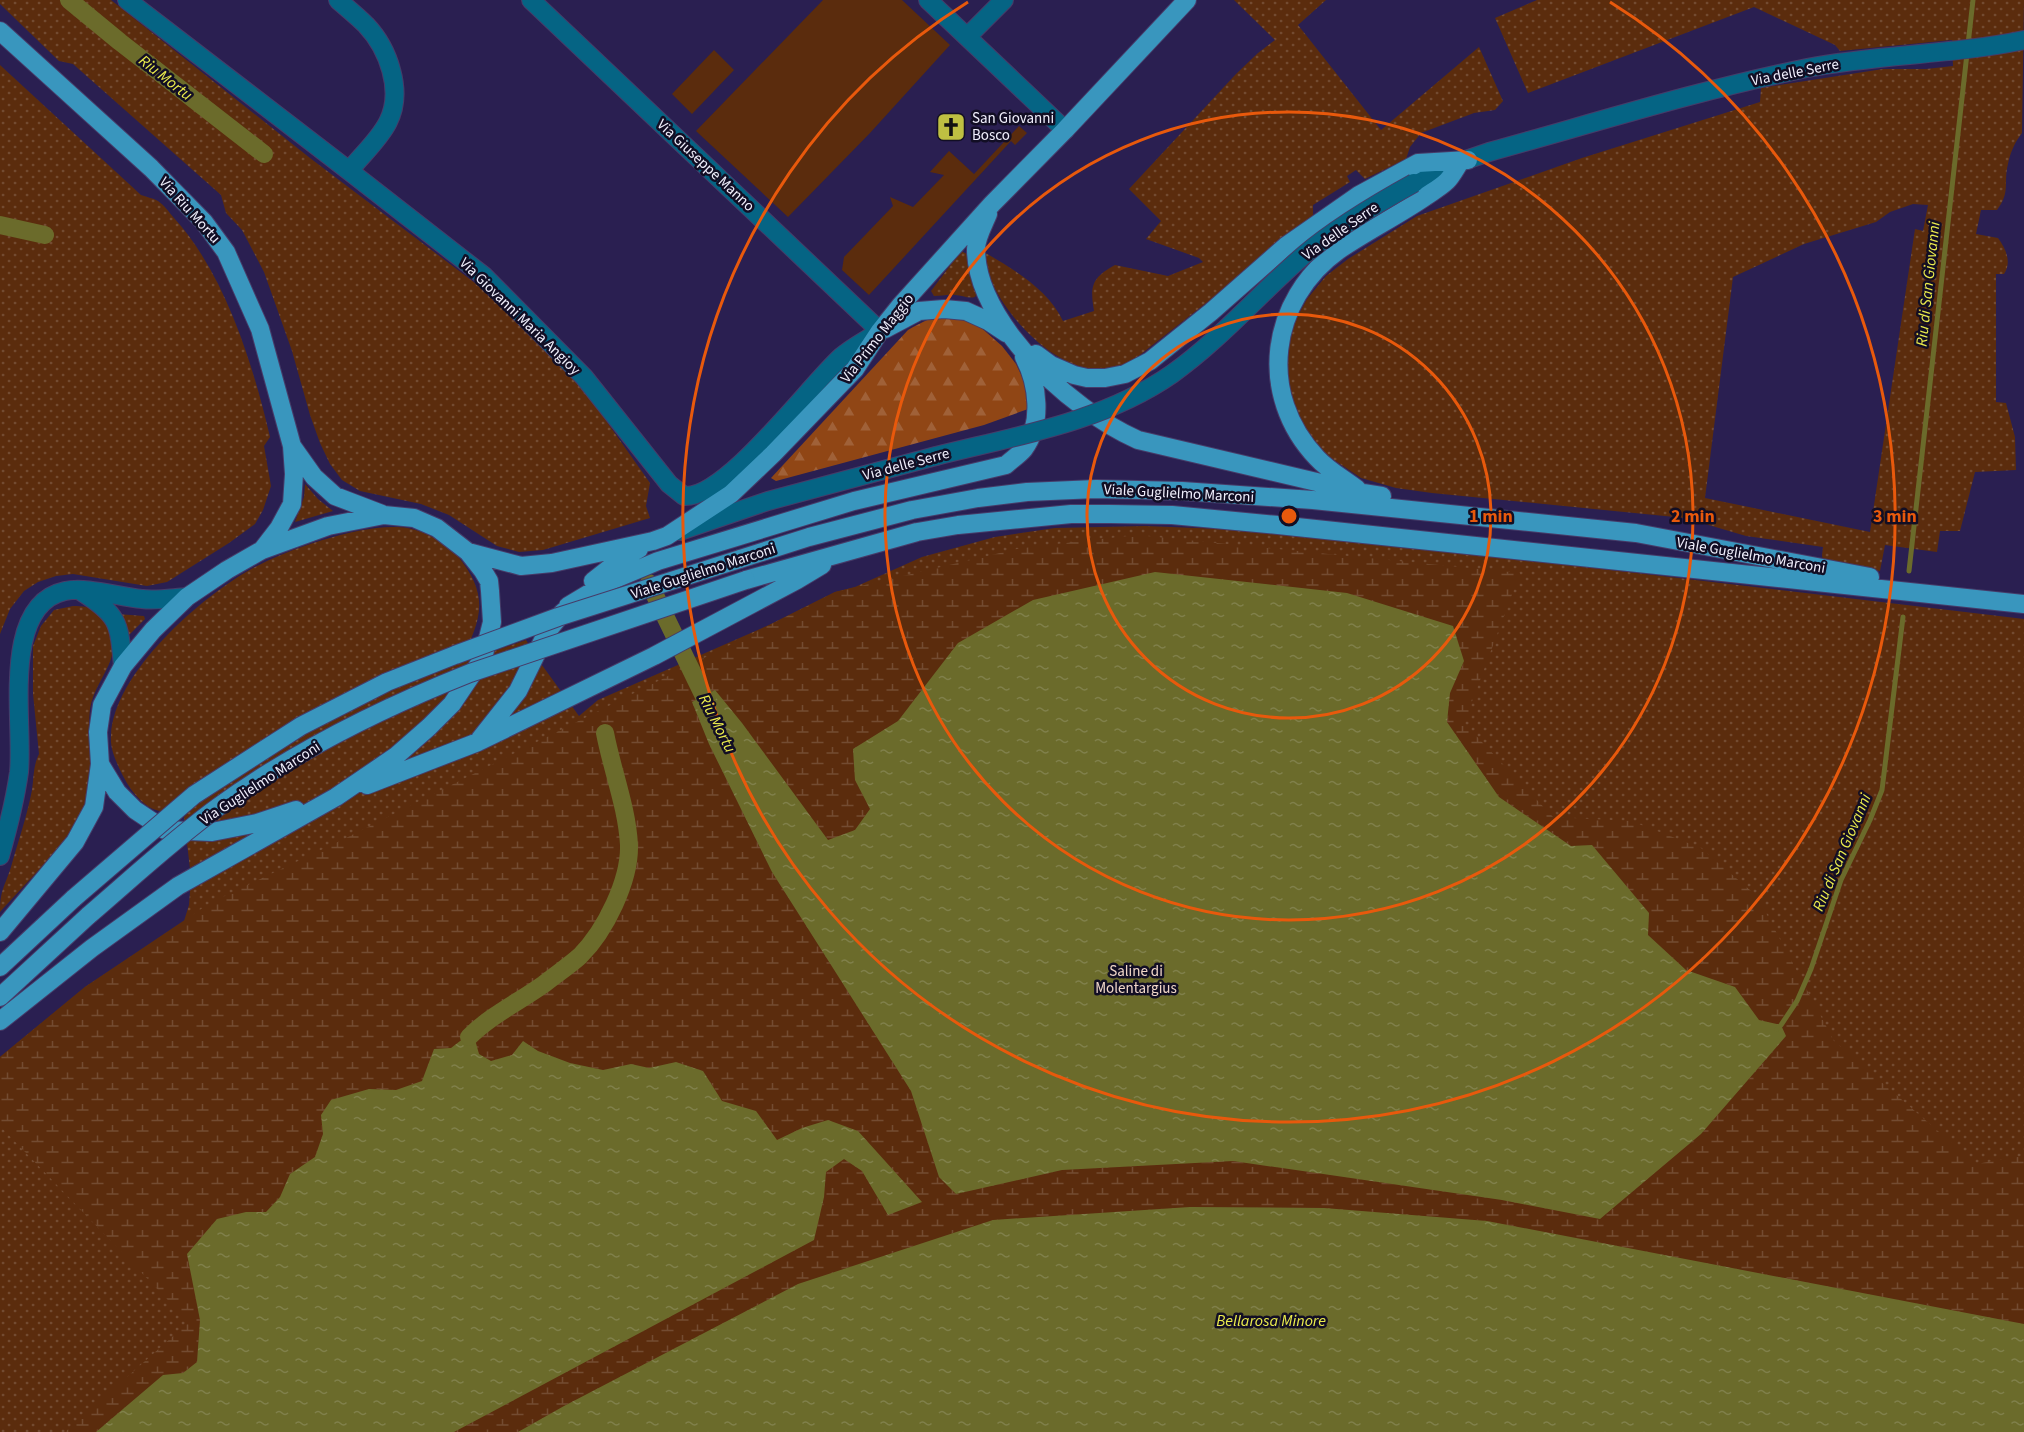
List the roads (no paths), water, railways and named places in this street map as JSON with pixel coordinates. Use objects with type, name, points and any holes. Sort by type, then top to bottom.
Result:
[{"type":"main road","name":"Via Primo Maggio","points":[[468,552],[521,566],[552,563],[660,538],[731,494],[855,369],[900,306],[992,204],[1187,0]]},
{"type":"main road","name":"Via Riu Mortu","points":[[0,31],[152,168],[204,222],[226,252],[260,329],[292,446],[294,474],[292,504],[279,528],[262,550]]},
{"type":"main road","points":[[880,331],[919,311],[966,311],[988,321],[1052,365],[1074,375],[1105,378],[1125,374],[1150,361],[1211,312],[1286,246],[1359,195],[1418,163],[1464,161]]},
{"type":"main road","points":[[1363,493],[1317,459],[1292,422],[1278,375],[1281,333],[1300,289],[1318,269],[1338,251],[1448,181],[1464,161]]},
{"type":"main road","points":[[992,204],[976,247],[981,280],[990,303],[1016,340],[1047,376],[1082,407],[1111,427],[1138,440],[1363,493],[1636,533]]},
{"type":"main road","points":[[568,606],[608,582],[658,561],[854,501],[1006,465],[1024,448],[1034,425],[1037,392],[1016,340]]},
{"type":"main road","name":"Via Riu Mortu","points":[[292,446],[314,477],[335,496],[384,515]]},
{"type":"main road","name":"Viale Guglielmo Marconi","points":[[507,636],[558,617],[809,537],[912,510],[1026,492],[1096,489],[1182,491],[1313,500],[1636,533],[2016,603]]},
{"type":"main road","name":"Viale Guglielmo Marconi","points":[[530,652],[746,580],[917,532],[958,525],[1071,514],[1172,515],[2016,603]]},
{"type":"main road","points":[[0,932],[75,842],[94,807],[100,764],[98,732],[102,705],[123,666],[153,630],[187,597],[262,550],[328,526],[384,515],[414,518],[437,528],[468,552],[483,571],[489,581],[492,622],[483,658],[452,704],[429,727],[396,756],[336,797],[177,886],[92,948],[0,1021]]},
{"type":"main road","points":[[478,742],[518,691],[547,632],[568,606],[589,584],[621,560],[660,538]]},
{"type":"main road","points":[[100,764],[117,792],[135,810],[165,830],[212,832],[257,823],[336,797],[478,742],[654,656],[797,580],[842,553]]},
{"type":"main road","name":"Via Guglielmo Marconi","points":[[0,967],[74,898],[194,795],[301,726],[387,682],[507,636]]},
{"type":"main road","name":"Via Guglielmo Marconi","points":[[0,997],[89,915],[218,807],[306,751],[352,726],[432,688],[530,652]]},
{"type":"street","name":"Via Giovanni Maria Angioy","points":[[126,0],[484,276],[584,377],[669,484],[684,496],[699,494],[732,473],[842,356],[880,331]]},
{"type":"street","points":[[338,0],[366,25],[378,40],[393,78],[392,113],[387,124],[348,170]]},
{"type":"street","name":"Via Giuseppe Manno","points":[[531,0],[880,331]]},
{"type":"street","points":[[928,0],[1065,130]]},
{"type":"street","points":[[967,38],[1004,0]]},
{"type":"street","name":"Via delle Serre","points":[[660,538],[768,501],[1055,426],[1138,394],[1171,374],[1229,328],[1302,257],[1322,241],[1414,183],[1464,161],[1731,84],[1838,63],[1950,52],[2024,40]]},
{"type":"street","points":[[0,856],[13,813],[19,769],[22,638],[30,618],[52,595],[66,590],[144,600],[187,597]]},
{"type":"street","points":[[78,590],[101,604],[112,615],[120,630],[123,666]]},
{"type":"water","points":[[1155,572],[1347,593],[1453,626],[1464,661],[1450,693],[1447,722],[1499,797],[1571,846],[1592,845],[1649,913],[1648,935],[1686,970],[1735,987],[1759,1020],[1781,1025],[1786,1036],[1701,1134],[1600,1219],[1502,1200],[1233,1161],[1062,1170],[956,1194],[939,1177],[911,1091],[772,872],[709,744],[692,702],[715,690],[828,840],[855,830],[870,809],[855,780],[853,749],[898,721],[958,643],[1033,600]]},
{"type":"water","points":[[474,1036],[479,1054],[491,1061],[512,1055],[523,1041],[538,1051],[570,1063],[603,1070],[631,1064],[649,1068],[676,1062],[703,1071],[722,1101],[756,1111],[777,1140],[802,1128],[828,1120],[858,1131],[922,1202],[888,1215],[862,1171],[844,1159],[826,1172],[824,1197],[814,1240],[454,1432],[96,1432],[163,1375],[183,1373],[197,1362],[200,1320],[187,1254],[217,1219],[246,1212],[266,1212],[280,1197],[290,1174],[315,1157],[323,1134],[321,1115],[331,1100],[369,1089],[396,1090],[422,1081],[434,1049],[451,1048],[464,1038]]},
{"type":"water","name":"Bellarosa Minore","points":[[1190,1207],[1324,1208],[1487,1221],[2024,1324],[2024,1432],[518,1432],[798,1284],[993,1220]]},
{"type":"waterway","name":"Riu Mortu","points":[[69,0],[264,154]]},
{"type":"waterway","name":"Riu di San Giovanni","points":[[1909,571],[1973,0]]},
{"type":"waterway","points":[[0,225],[45,235]]},
{"type":"waterway","name":"Riu Mortu","points":[[649,583],[714,717]]},
{"type":"waterway","name":"Riu di San Giovanni","points":[[1777,1029],[1797,1001],[1811,969],[1841,880],[1882,790],[1903,617]]},
{"type":"waterway","points":[[469,1037],[486,1022],[544,984],[580,956],[598,933],[614,905],[625,874],[629,845],[628,831],[605,733]]},
{"type":"place","name":"San Giovanni Bosco","points":[[951,127]]},
{"type":"park label","name":"Saline di Molentargius","points":[[1136,980]]}]
